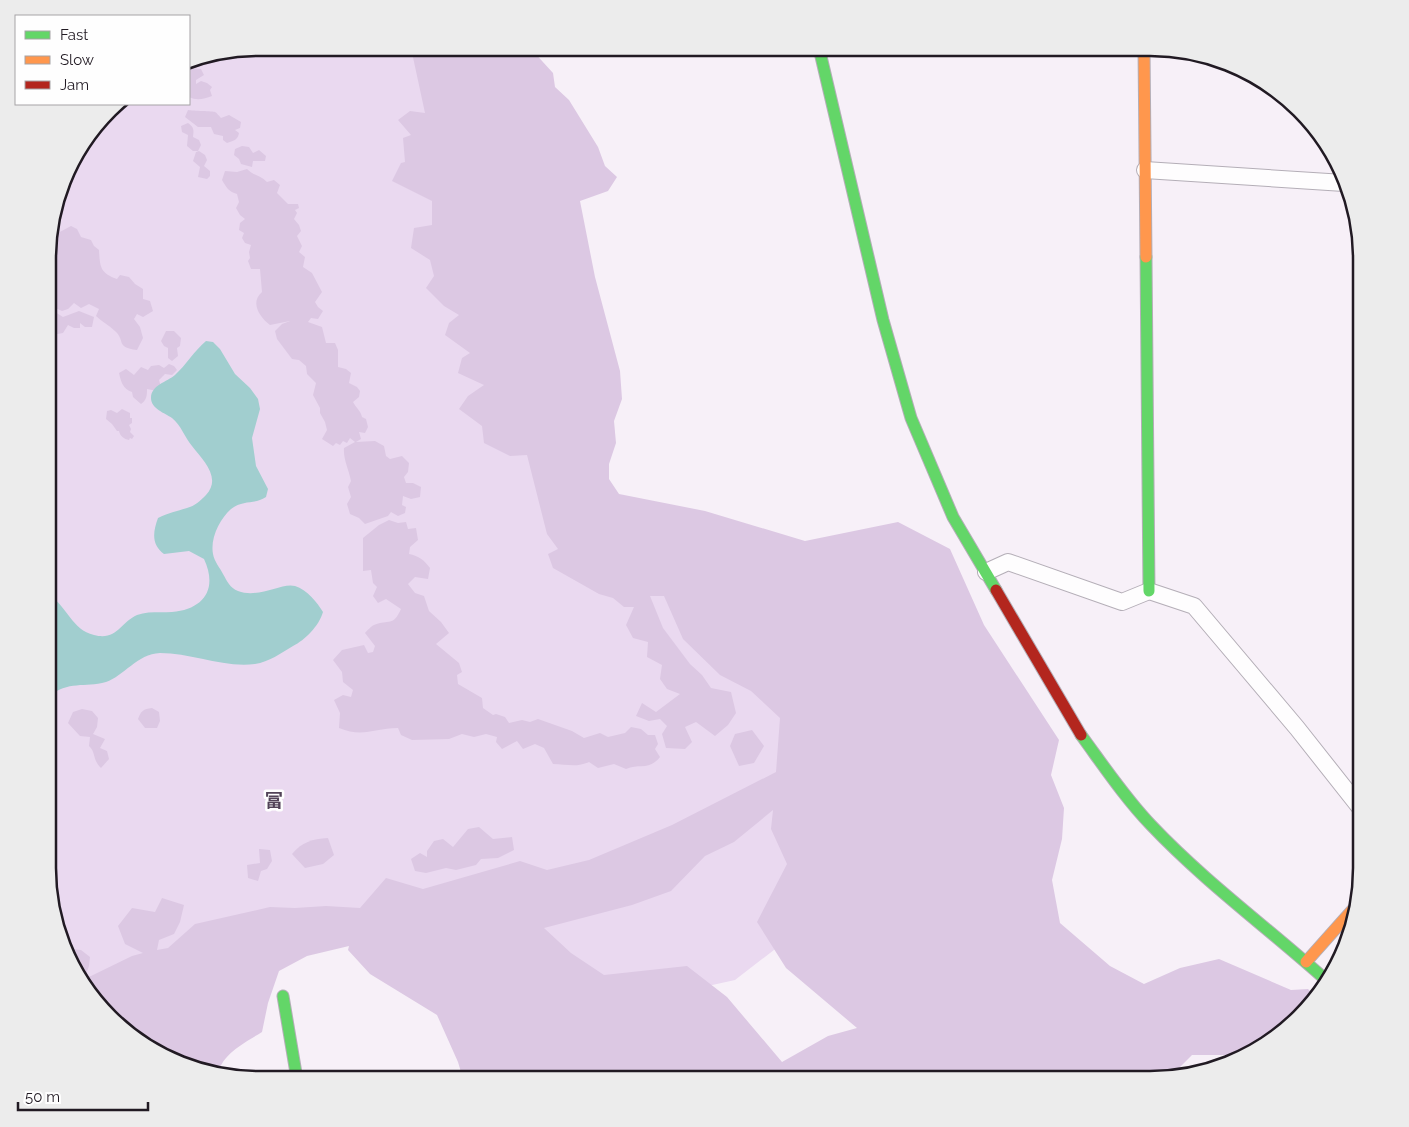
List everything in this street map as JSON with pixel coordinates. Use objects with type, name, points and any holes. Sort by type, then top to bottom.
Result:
[{"type":"street","points":[[821,56],[883,320],[911,418],[953,517],[1080,734],[1115,781],[1151,825],[1226,895],[1322,976]]},
{"type":"street","points":[[1144,56],[1149,591]]},
{"type":"street","points":[[1145,170],[1337,183]]},
{"type":"street","points":[[986,572],[1008,562],[1122,602],[1149,591],[1194,606],[1297,728],[1353,799]]},
{"type":"street","points":[[1306,962],[1347,916]]},
{"type":"street","points":[[283,996],[296,1071]]},
{"type":"shaded area","points":[[259,56],[484,56],[583,524],[887,589],[867,878],[735,980],[508,1030],[414,918],[99,992],[77,958],[63,920],[56,868],[56,259],[60,220],[67,194],[77,169],[90,146],[107,125],[127,105],[190,105],[190,69],[207,63]]},
{"type":"shaded area","points":[[413,56],[537,56],[553,73],[555,87],[569,100],[598,147],[605,166],[617,177],[608,191],[580,201],[595,277],[620,371],[622,399],[614,421],[616,443],[609,464],[609,479],[619,494],[705,511],[805,541],[898,522],[950,549],[984,625],[1059,740],[1051,775],[1064,808],[1062,839],[1052,880],[1060,923],[1110,966],[1144,984],[1180,968],[1219,959],[1291,990],[1308,989],[1311,992],[1284,1020],[1263,1037],[1227,1055],[1192,1055],[1179,1068],[1150,1071],[461,1071],[437,1015],[370,974],[348,950],[349,946],[307,956],[279,971],[268,1003],[262,1032],[230,1054],[221,1067],[194,1060],[158,1044],[125,1020],[107,1002],[87,977],[132,956],[143,953],[125,944],[118,926],[132,908],[155,912],[162,898],[184,905],[180,922],[174,934],[159,940],[157,950],[168,948],[195,924],[270,907],[326,906],[360,908],[386,878],[423,889],[520,861],[547,870],[589,860],[672,825],[776,772],[780,718],[751,691],[720,675],[683,639],[664,596],[650,596],[663,628],[711,688],[731,692],[736,713],[728,725],[715,736],[696,722],[685,727],[692,742],[685,749],[666,748],[662,734],[667,726],[660,719],[649,721],[636,716],[642,703],[656,712],[680,694],[667,689],[660,679],[662,665],[647,657],[648,642],[633,638],[626,625],[634,607],[624,607],[613,598],[599,594],[553,568],[548,554],[558,549],[547,534],[527,455],[510,456],[484,443],[482,426],[459,409],[468,396],[484,385],[458,373],[462,358],[470,353],[445,335],[449,323],[459,315],[444,306],[426,288],[434,276],[430,260],[411,248],[414,228],[432,225],[432,201],[392,181],[401,163],[405,162],[403,138],[411,135],[398,120],[410,111],[425,113]],"holes":[[[773,810],[771,829],[787,864],[757,922],[786,968],[857,1028],[828,1036],[782,1062],[727,997],[687,966],[604,975],[571,953],[544,928],[632,905],[671,891],[705,856],[734,842]]]},
{"type":"shaded area","points":[[191,68],[201,69],[204,75],[196,80],[196,84],[201,81],[212,87],[210,90],[212,96],[195,99],[190,97]]},
{"type":"shaded area","points":[[188,110],[215,112],[221,118],[229,115],[241,122],[240,128],[235,130],[239,133],[238,137],[227,143],[223,140],[223,136],[214,134],[211,127],[198,127],[185,117]]},
{"type":"shaded area","points":[[188,123],[193,129],[193,137],[199,140],[201,145],[198,151],[193,151],[187,146],[188,135],[182,132],[181,126]]},
{"type":"shaded area","points":[[242,146],[249,147],[253,153],[259,150],[266,156],[265,161],[253,161],[252,167],[241,164],[234,155],[235,149]]},
{"type":"shaded area","points":[[199,151],[205,155],[207,160],[204,166],[210,171],[210,176],[207,179],[198,177],[200,167],[193,161],[196,152]]},
{"type":"shaded area","points":[[247,169],[267,182],[274,180],[280,185],[277,193],[288,204],[298,204],[299,208],[295,210],[297,213],[294,219],[301,231],[297,236],[302,246],[299,252],[305,257],[303,267],[312,273],[322,292],[315,302],[323,311],[318,319],[311,318],[308,322],[322,327],[326,343],[335,343],[338,350],[338,367],[346,369],[351,373],[349,383],[360,391],[359,397],[353,402],[362,417],[366,419],[368,427],[365,433],[359,432],[361,439],[356,442],[375,441],[384,446],[386,456],[390,459],[402,456],[409,463],[408,472],[404,477],[406,483],[413,483],[421,487],[420,497],[411,499],[403,496],[402,505],[406,507],[405,513],[398,516],[391,512],[388,516],[365,524],[359,518],[350,514],[347,504],[351,497],[348,487],[351,481],[345,460],[344,448],[355,442],[350,438],[347,443],[343,441],[340,445],[336,443],[333,446],[322,439],[327,430],[320,413],[320,408],[313,395],[316,383],[307,374],[306,366],[299,360],[292,359],[277,339],[275,331],[282,324],[290,321],[270,325],[262,318],[257,309],[258,296],[262,292],[260,269],[251,269],[248,261],[251,245],[245,243],[242,238],[244,233],[239,230],[240,223],[245,219],[236,208],[239,202],[237,194],[228,189],[222,180],[225,171],[237,172]]},
{"type":"shaded area","points":[[71,226],[77,229],[81,237],[91,240],[99,250],[104,272],[117,279],[120,275],[129,277],[143,289],[143,299],[150,301],[153,311],[143,317],[137,314],[134,319],[140,327],[143,338],[137,350],[123,345],[115,331],[96,316],[99,309],[89,304],[81,308],[74,303],[68,309],[62,311],[56,308],[58,233]]},
{"type":"shaded area","points":[[79,311],[94,317],[92,327],[85,327],[80,323],[80,328],[68,325],[63,333],[56,334],[56,313],[63,317]]},
{"type":"shaded area","points":[[166,331],[174,331],[181,338],[180,346],[177,348],[178,356],[172,361],[168,358],[168,348],[161,341]]},
{"type":"shaded area","points":[[169,364],[177,370],[172,375],[165,374],[159,380],[161,387],[157,391],[147,389],[146,399],[141,404],[133,397],[132,392],[124,387],[119,373],[126,369],[134,375],[141,367],[148,370],[151,366],[159,365],[164,368]]},
{"type":"shaded area","points":[[122,409],[130,413],[130,418],[132,418],[132,423],[129,425],[130,432],[134,436],[129,440],[122,437],[119,431],[106,419],[107,411],[111,410],[117,413]]},
{"type":"shaded area","points":[[389,520],[398,523],[406,522],[408,529],[416,528],[418,540],[410,547],[409,554],[421,559],[430,568],[428,579],[415,577],[408,584],[415,593],[424,596],[429,611],[449,633],[436,644],[459,663],[462,672],[457,675],[458,684],[482,698],[483,708],[493,715],[505,717],[509,723],[522,720],[530,722],[538,719],[572,731],[584,738],[600,733],[608,737],[625,733],[631,727],[641,729],[648,735],[655,735],[658,744],[655,749],[660,757],[652,764],[626,769],[614,764],[598,768],[589,762],[575,765],[553,764],[544,748],[535,744],[523,749],[517,741],[502,749],[496,742],[497,737],[486,734],[474,737],[462,734],[449,739],[412,740],[401,735],[398,728],[355,732],[339,728],[340,713],[334,700],[343,695],[351,697],[353,690],[343,682],[342,672],[333,660],[342,650],[364,645],[368,653],[373,652],[375,646],[365,633],[374,625],[390,622],[396,618],[401,609],[386,599],[378,603],[373,596],[377,587],[373,583],[371,570],[363,571],[363,538],[379,525]]},
{"type":"shaded area","points":[[152,708],[159,712],[160,721],[157,728],[145,728],[138,719],[143,711]]},
{"type":"shaded area","points":[[82,709],[92,711],[98,718],[97,727],[93,734],[105,739],[100,748],[107,751],[109,759],[101,768],[96,762],[93,751],[89,746],[90,737],[80,736],[68,723],[73,712]]},
{"type":"shaded area","points":[[752,730],[764,746],[754,763],[739,766],[730,746],[735,734]]},
{"type":"shaded area","points":[[479,827],[493,839],[512,837],[514,850],[498,858],[481,859],[476,865],[456,870],[446,868],[426,873],[415,871],[411,859],[420,853],[427,857],[427,851],[434,841],[443,839],[453,847],[468,829]]},
{"type":"shaded area","points":[[328,838],[334,855],[323,864],[305,868],[292,854],[308,842]]},
{"type":"shaded area","points":[[259,849],[270,850],[272,861],[267,869],[261,871],[258,881],[248,878],[247,865],[260,863]]},
{"type":"shaded area","points":[[74,949],[81,950],[90,957],[86,974]]},
{"type":"water","points":[[206,341],[213,342],[220,349],[235,374],[250,388],[258,399],[260,409],[252,438],[256,466],[268,489],[266,497],[236,506],[223,518],[214,535],[212,548],[215,559],[227,582],[235,590],[254,593],[284,586],[295,586],[304,590],[315,600],[323,612],[321,617],[311,632],[302,640],[275,657],[260,663],[231,664],[184,655],[152,654],[144,657],[106,682],[70,686],[56,692],[56,601],[80,628],[94,635],[102,636],[118,630],[137,615],[183,610],[200,602],[205,596],[209,580],[204,559],[189,551],[164,554],[157,546],[154,538],[158,518],[192,506],[206,495],[212,482],[209,469],[178,424],[156,408],[151,398],[156,387],[175,375]]},
{"type":"traffic: fast","points":[[821,56],[883,320],[911,418],[953,517],[996,590]]},
{"type":"traffic: fast","points":[[1146,257],[1149,591]]},
{"type":"traffic: fast","points":[[1081,735],[1114,781],[1151,825],[1193,866],[1322,976]]},
{"type":"traffic: fast","points":[[283,996],[296,1071]]},
{"type":"traffic: slow","points":[[1144,56],[1146,257]]},
{"type":"traffic: slow","points":[[1306,962],[1347,916]]},
{"type":"traffic: jam","points":[[996,590],[1081,735]]},
{"type":"district","name":"富","points":[[274,800]]}]
